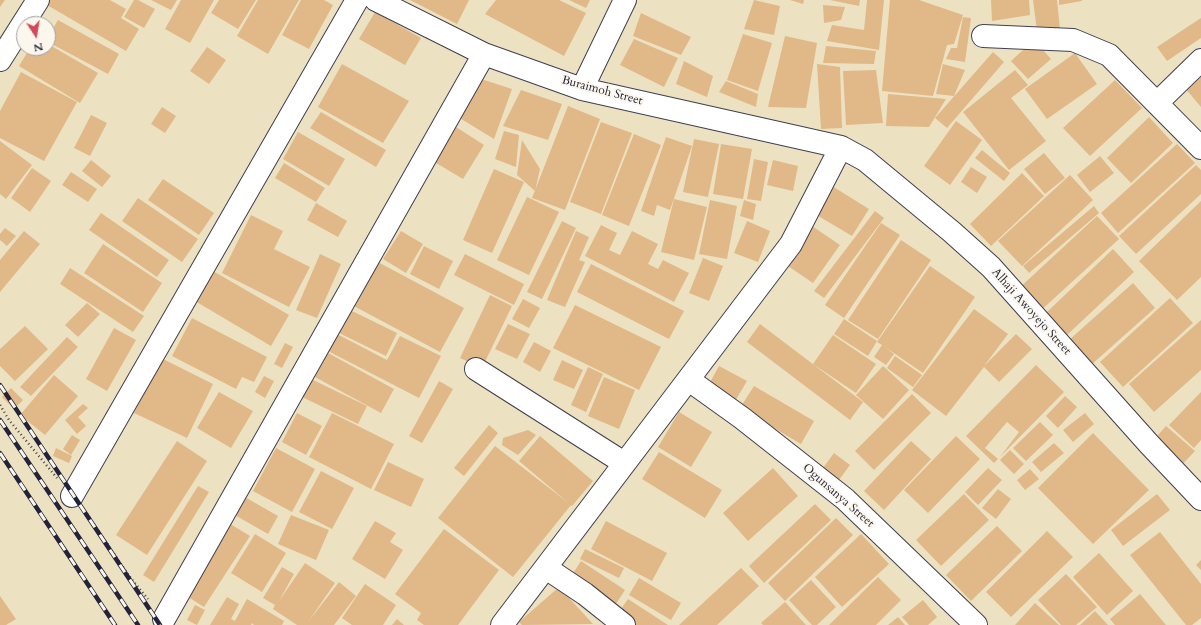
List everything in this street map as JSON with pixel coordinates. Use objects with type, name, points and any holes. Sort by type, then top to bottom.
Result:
[{"type":"street","points":[[0,60],[38,0]]},
{"type":"street","points":[[72,496],[357,0]]},
{"type":"street","name":"Buraimoh Street","points":[[376,0],[484,54],[582,89],[841,147]]},
{"type":"street","points":[[582,89],[625,0]]},
{"type":"street","points":[[983,36],[1073,40],[1109,55],[1201,148]]},
{"type":"street","points":[[164,620],[484,54]]},
{"type":"street","points":[[1157,103],[1201,60]]},
{"type":"street","points":[[502,625],[791,244],[841,147]]},
{"type":"street","name":"Alhaji Awoyejo Street","points":[[841,147],[865,160],[991,266],[1148,444],[1201,499]]},
{"type":"street","points":[[476,369],[624,463]]},
{"type":"street","name":"Ogunsanya Street","points":[[689,380],[742,418],[845,499],[976,625]]},
{"type":"street","points":[[546,568],[585,594],[624,625]]},
{"type":"path","points":[[0,406],[9,420],[90,518],[129,576],[164,620]]},
{"type":"building","points":[[0,0],[5,0],[0,7]]},
{"type":"building","points":[[50,0],[110,0],[126,9],[121,18],[139,29],[126,51],[47,5]]},
{"type":"building","points":[[134,0],[138,0],[155,9],[144,28],[124,17]]},
{"type":"building","points":[[151,0],[177,0],[171,10]]},
{"type":"building","points":[[181,0],[214,0],[190,43],[165,29]]},
{"type":"building","points":[[219,0],[256,0],[238,29],[211,13]]},
{"type":"building","points":[[258,0],[299,0],[268,54],[237,36]]},
{"type":"building","points":[[301,0],[324,0],[333,5],[309,49],[282,35]]},
{"type":"building","points":[[410,0],[469,0],[457,24]]},
{"type":"building","points":[[496,0],[559,0],[586,13],[564,56],[485,14]]},
{"type":"building","points":[[569,0],[590,0],[586,8]]},
{"type":"building","points":[[754,0],[780,6],[774,35],[744,29]]},
{"type":"building","points":[[790,0],[804,0],[803,4]]},
{"type":"building","points":[[830,0],[860,0],[859,6]]},
{"type":"building","points":[[867,0],[884,0],[879,50],[827,41],[832,25],[864,30]]},
{"type":"building","points":[[890,0],[919,0],[963,15],[954,44],[947,45],[933,96],[882,91]]},
{"type":"building","points":[[991,0],[1029,0],[1030,15],[992,21]]},
{"type":"building","points":[[1033,0],[1057,0],[1060,29],[1037,31]]},
{"type":"building","points":[[1059,0],[1082,0],[1082,1],[1059,5]]},
{"type":"building","points":[[823,5],[845,7],[841,20],[824,23]]},
{"type":"building","points":[[375,12],[421,38],[405,65],[359,39]]},
{"type":"building","points":[[641,13],[691,37],[681,55],[633,36]]},
{"type":"building","points":[[963,17],[971,18],[965,62],[946,59],[951,48],[957,48]]},
{"type":"building","points":[[1201,18],[1201,38],[1167,61],[1157,47]]},
{"type":"building","points":[[58,20],[119,54],[108,74],[56,46],[56,23]]},
{"type":"building","points":[[743,34],[772,43],[758,91],[727,80]]},
{"type":"building","points":[[785,36],[817,43],[806,108],[768,107]]},
{"type":"building","points":[[634,39],[678,58],[664,87],[620,65]]},
{"type":"building","points":[[1034,40],[1051,59],[1028,79],[1011,61]]},
{"type":"building","points":[[826,46],[876,51],[874,64],[823,63]]},
{"type":"building","points":[[207,47],[226,60],[209,84],[190,71]]},
{"type":"building","points":[[56,49],[98,73],[80,103],[19,66],[25,56],[56,56]]},
{"type":"building","points":[[993,52],[1004,62],[947,128],[935,118]]},
{"type":"building","points":[[1075,53],[1097,84],[1047,119],[1025,89]]},
{"type":"building","points":[[684,61],[713,76],[707,97],[676,84]]},
{"type":"building","points":[[342,64],[409,101],[383,143],[318,107]]},
{"type":"building","points":[[817,64],[840,67],[842,128],[821,129]]},
{"type":"building","points":[[943,64],[965,70],[954,96],[936,94]]},
{"type":"building","points":[[876,70],[883,123],[846,125],[843,71]]},
{"type":"building","points":[[1015,70],[1028,85],[1011,98],[1046,141],[1009,170],[963,112]]},
{"type":"building","points":[[21,72],[77,102],[44,161],[0,138],[0,111]]},
{"type":"building","points":[[1201,74],[1201,107],[1185,88]]},
{"type":"building","points":[[478,78],[512,89],[494,139],[458,117]]},
{"type":"building","points":[[1115,80],[1142,108],[1090,156],[1063,128]]},
{"type":"building","points":[[726,81],[758,94],[756,107],[719,92]]},
{"type":"building","points":[[521,90],[562,104],[548,140],[503,126]]},
{"type":"building","points":[[888,94],[946,99],[929,127],[886,126]]},
{"type":"building","points":[[568,106],[600,119],[565,210],[532,198]]},
{"type":"building","points":[[162,107],[176,116],[165,133],[151,124]]},
{"type":"building","points":[[321,112],[386,150],[376,167],[310,128]]},
{"type":"building","points":[[91,115],[107,123],[90,156],[74,148]]},
{"type":"building","points":[[1149,117],[1173,143],[1131,183],[1107,158]]},
{"type":"building","points":[[956,121],[982,140],[950,185],[924,166]]},
{"type":"building","points":[[601,122],[632,133],[601,214],[570,202]]},
{"type":"building","points":[[453,125],[484,145],[463,179],[431,160]]},
{"type":"building","points":[[504,131],[519,135],[516,167],[495,159]]},
{"type":"building","points":[[298,132],[345,159],[329,186],[283,159]]},
{"type":"building","points":[[634,134],[661,145],[629,226],[602,215]]},
{"type":"building","points":[[666,137],[692,146],[670,210],[657,205],[654,216],[641,211]]},
{"type":"building","points":[[694,139],[719,144],[708,197],[683,192]]},
{"type":"building","points":[[522,140],[540,169],[535,191],[517,175]]},
{"type":"building","points":[[0,141],[32,165],[6,199],[0,194]]},
{"type":"building","points":[[721,144],[752,149],[743,199],[713,194]]},
{"type":"building","points":[[1177,144],[1195,163],[1118,233],[1101,213]]},
{"type":"building","points":[[982,150],[1010,173],[1004,181],[975,158]]},
{"type":"building","points":[[1044,153],[1065,178],[1045,194],[1024,169]]},
{"type":"building","points":[[1100,156],[1114,173],[1090,192],[1077,175]]},
{"type":"building","points":[[754,159],[768,162],[761,201],[747,199]]},
{"type":"building","points":[[91,160],[111,176],[102,187],[82,171]]},
{"type":"building","points":[[773,160],[798,166],[793,191],[767,185]]},
{"type":"building","points":[[284,163],[325,188],[316,202],[275,178]]},
{"type":"building","points":[[1196,165],[1201,170],[1201,194],[1136,254],[1119,236]]},
{"type":"building","points":[[971,167],[987,177],[977,193],[961,182]]},
{"type":"building","points":[[32,168],[51,181],[30,212],[11,198]]},
{"type":"building","points":[[494,169],[524,182],[492,253],[463,240]]},
{"type":"building","points":[[71,172],[97,189],[88,202],[62,185]]},
{"type":"building","points":[[1022,173],[1044,196],[991,246],[970,224]]},
{"type":"building","points":[[1070,175],[1093,200],[1022,266],[998,241]]},
{"type":"building","points":[[163,179],[214,213],[199,235],[148,200]]},
{"type":"building","points":[[832,186],[869,209],[852,236],[815,214]]},
{"type":"building","points":[[527,197],[559,212],[529,275],[497,260]]},
{"type":"building","points":[[138,198],[198,239],[182,262],[122,221]]},
{"type":"building","points":[[674,199],[707,207],[694,260],[661,252]]},
{"type":"building","points":[[710,200],[737,206],[727,259],[699,254]]},
{"type":"building","points":[[744,200],[756,204],[753,220],[740,216]]},
{"type":"building","points":[[1201,201],[1201,277],[1177,300],[1139,261]]},
{"type":"building","points":[[316,203],[347,221],[338,237],[307,220]]},
{"type":"building","points":[[1094,206],[1099,213],[1029,273],[1023,266]]},
{"type":"building","points":[[875,211],[884,218],[824,298],[814,291]]},
{"type":"building","points":[[101,213],[169,260],[157,277],[89,230]]},
{"type":"building","points":[[251,215],[283,231],[274,249],[310,267],[289,307],[222,273]]},
{"type":"building","points":[[1097,216],[1119,239],[1038,313],[1017,290]]},
{"type":"building","points":[[562,221],[576,228],[542,299],[527,292]]},
{"type":"building","points":[[747,221],[770,231],[758,262],[734,253]]},
{"type":"building","points":[[881,223],[900,235],[844,318],[825,305]]},
{"type":"building","points":[[601,225],[617,233],[609,250],[620,255],[632,231],[658,244],[648,264],[658,269],[663,260],[689,273],[674,302],[585,256]]},
{"type":"building","points":[[812,226],[840,245],[813,283],[785,264]]},
{"type":"building","points":[[5,228],[16,236],[7,246],[0,240],[0,234]]},
{"type":"building","points":[[24,231],[40,244],[0,292],[0,260]]},
{"type":"building","points":[[401,231],[423,244],[406,273],[383,259]]},
{"type":"building","points":[[576,231],[589,237],[579,260],[585,262],[565,307],[547,300]]},
{"type":"building","points":[[901,240],[931,260],[878,339],[848,320]]},
{"type":"building","points":[[103,244],[162,283],[143,312],[84,273]]},
{"type":"building","points":[[424,246],[453,261],[439,289],[410,274]]},
{"type":"building","points":[[1113,249],[1134,272],[1067,335],[1046,313]]},
{"type":"building","points":[[320,254],[341,264],[317,318],[296,310]]},
{"type":"building","points":[[465,254],[524,284],[514,305],[454,275]]},
{"type":"building","points":[[703,258],[723,266],[709,301],[689,293]]},
{"type":"building","points":[[376,261],[464,308],[440,352],[352,305]]},
{"type":"building","points":[[591,264],[684,311],[669,339],[577,292]]},
{"type":"building","points":[[930,266],[975,297],[923,373],[885,347],[894,354],[886,365],[874,357],[882,345],[877,342]]},
{"type":"building","points":[[70,268],[144,316],[133,332],[60,284]]},
{"type":"building","points":[[213,271],[289,315],[271,346],[195,301]]},
{"type":"building","points":[[1133,283],[1155,308],[1091,365],[1069,340]]},
{"type":"building","points":[[490,295],[512,306],[482,368],[460,358]]},
{"type":"building","points":[[1170,298],[1193,323],[1123,387],[1100,362]]},
{"type":"building","points":[[523,299],[540,308],[529,328],[512,319]]},
{"type":"building","points":[[87,303],[100,314],[78,337],[65,325]]},
{"type":"building","points":[[575,305],[661,347],[639,390],[553,348]]},
{"type":"building","points":[[346,308],[397,333],[386,356],[335,331]]},
{"type":"building","points":[[974,309],[1008,334],[984,366],[1016,334],[1032,349],[999,382],[984,367],[946,416],[912,390]]},
{"type":"building","points":[[192,318],[267,357],[254,382],[242,377],[236,389],[172,356]]},
{"type":"building","points":[[844,319],[877,341],[868,356],[834,334]]},
{"type":"building","points":[[1201,320],[1201,370],[1154,412],[1129,384]]},
{"type":"building","points":[[508,324],[530,334],[517,359],[495,349]]},
{"type":"building","points":[[760,324],[863,402],[850,420],[747,342]]},
{"type":"building","points":[[25,326],[48,349],[15,381],[0,366],[0,349]]},
{"type":"building","points":[[114,328],[136,340],[107,391],[86,379]]},
{"type":"building","points":[[335,333],[387,360],[400,336],[441,356],[419,398],[326,350]]},
{"type":"building","points":[[833,335],[876,364],[856,393],[813,364]]},
{"type":"building","points":[[67,337],[78,347],[31,396],[20,387]]},
{"type":"building","points":[[534,342],[551,351],[540,372],[523,362]]},
{"type":"building","points":[[285,343],[293,347],[282,368],[274,364]]},
{"type":"building","points":[[328,353],[394,389],[381,413],[315,377]]},
{"type":"building","points":[[895,356],[922,375],[913,387],[887,368]]},
{"type":"building","points":[[161,358],[213,384],[187,438],[134,413]]},
{"type":"building","points":[[562,360],[583,370],[574,389],[553,380]]},
{"type":"building","points":[[1036,365],[1064,392],[1000,457],[1019,432],[1007,422],[985,448],[998,459],[994,463],[966,436]]},
{"type":"building","points":[[719,366],[747,381],[734,403],[707,388]]},
{"type":"building","points":[[883,366],[909,390],[883,419],[856,395]]},
{"type":"building","points":[[588,367],[603,374],[586,412],[571,405]]},
{"type":"building","points":[[54,375],[78,396],[45,435],[20,415]]},
{"type":"building","points":[[264,376],[274,381],[265,398],[255,392]]},
{"type":"building","points":[[604,377],[635,390],[619,429],[588,416]]},
{"type":"building","points":[[311,379],[367,406],[358,424],[302,397]]},
{"type":"building","points":[[439,381],[453,389],[422,443],[409,436]]},
{"type":"building","points":[[754,386],[814,421],[801,444],[740,408]]},
{"type":"building","points":[[11,388],[23,400],[14,409],[2,397]]},
{"type":"building","points":[[219,392],[253,411],[231,448],[197,428]]},
{"type":"building","points":[[1201,392],[1201,440],[1194,448],[1169,425]]},
{"type":"building","points":[[912,394],[931,413],[874,470],[855,451]]},
{"type":"building","points":[[1065,396],[1077,407],[1058,428],[1046,416]]},
{"type":"building","points":[[83,404],[88,408],[78,417],[86,426],[77,434],[65,420]]},
{"type":"building","points":[[679,412],[712,432],[691,467],[658,447]]},
{"type":"building","points":[[297,413],[322,426],[306,455],[282,442]]},
{"type":"building","points":[[332,413],[394,444],[371,489],[309,457]]},
{"type":"building","points":[[1085,413],[1094,424],[1073,442],[1063,430]]},
{"type":"building","points":[[1040,422],[1053,435],[1026,461],[1013,448]]},
{"type":"building","points":[[489,425],[498,433],[464,476],[454,468]]},
{"type":"building","points":[[1166,426],[1195,451],[1179,468],[1151,443]]},
{"type":"building","points":[[528,430],[536,435],[518,455],[502,445],[503,438]]},
{"type":"building","points":[[1093,433],[1149,490],[1093,544],[1038,488]]},
{"type":"building","points":[[72,435],[80,440],[71,455],[63,449]]},
{"type":"building","points":[[540,436],[593,481],[572,506],[519,461]]},
{"type":"building","points":[[956,436],[980,459],[928,513],[904,490]]},
{"type":"building","points":[[177,441],[207,461],[147,555],[116,535]]},
{"type":"building","points":[[911,441],[931,459],[884,510],[864,491]]},
{"type":"building","points":[[1054,443],[1064,453],[1041,472],[1032,462]]},
{"type":"building","points":[[495,446],[571,505],[513,577],[438,518]]},
{"type":"building","points":[[56,448],[72,456],[69,463],[53,456]]},
{"type":"building","points":[[276,448],[315,469],[292,512],[253,491]]},
{"type":"building","points":[[1010,450],[1024,464],[1014,474],[1000,460]]},
{"type":"building","points":[[659,452],[722,490],[705,518],[642,479]]},
{"type":"building","points":[[834,453],[850,465],[833,488],[817,476]]},
{"type":"building","points":[[388,462],[424,479],[411,507],[374,490]]},
{"type":"building","points":[[773,468],[798,496],[748,541],[723,513]]},
{"type":"building","points":[[988,468],[1002,480],[978,505],[965,492]]},
{"type":"building","points":[[1030,469],[1039,479],[1025,490],[1017,480]]},
{"type":"building","points":[[321,471],[354,488],[332,529],[299,512]]},
{"type":"building","points":[[198,486],[209,492],[154,582],[143,575]]},
{"type":"building","points":[[998,489],[1011,499],[996,519],[982,508]]},
{"type":"building","points":[[964,494],[989,520],[941,566],[916,540]]},
{"type":"building","points":[[1157,494],[1170,510],[1123,546],[1111,530]]},
{"type":"building","points":[[243,496],[278,516],[268,534],[233,514]]},
{"type":"building","points":[[815,504],[831,520],[764,583],[749,566]]},
{"type":"building","points":[[291,515],[329,530],[316,560],[278,544]]},
{"type":"building","points":[[836,518],[853,535],[785,601],[768,583]]},
{"type":"building","points":[[375,521],[396,533],[390,542],[403,550],[385,579],[352,559]]},
{"type":"building","points":[[606,521],[667,553],[652,581],[591,549]]},
{"type":"building","points":[[227,522],[250,536],[204,607],[182,593]]},
{"type":"building","points":[[997,526],[1022,551],[971,601],[946,575]]},
{"type":"building","points":[[444,529],[499,570],[458,625],[424,625],[417,620],[421,613],[395,594]]},
{"type":"building","points":[[1047,531],[1073,557],[1011,617],[986,592]]},
{"type":"building","points":[[1160,532],[1201,584],[1201,618],[1192,625],[1186,625],[1130,555]]},
{"type":"building","points":[[255,534],[286,553],[262,592],[231,573]]},
{"type":"building","points":[[861,534],[889,564],[842,607],[815,577]]},
{"type":"building","points":[[585,549],[624,568],[619,578],[580,559]]},
{"type":"building","points":[[1099,553],[1133,591],[1107,615],[1073,577]]},
{"type":"building","points":[[1201,560],[1201,570],[1196,565]]},
{"type":"building","points":[[581,561],[625,590],[612,610],[568,581]]},
{"type":"building","points":[[305,563],[335,583],[308,622],[339,582],[356,596],[334,625],[297,625],[273,609],[275,605],[263,598],[282,567],[294,574],[279,601]]},
{"type":"building","points":[[741,568],[759,586],[717,625],[679,625]]},
{"type":"building","points":[[1066,574],[1097,607],[1076,625],[1061,625],[1038,600]]},
{"type":"building","points":[[878,577],[901,600],[876,625],[829,625]]},
{"type":"building","points":[[639,578],[681,603],[671,620],[629,595]]},
{"type":"building","points":[[811,580],[836,607],[817,625],[812,625],[789,600]]},
{"type":"building","points":[[365,584],[396,605],[383,625],[352,625],[342,618]]},
{"type":"building","points":[[559,587],[593,624],[522,625],[519,622]]},
{"type":"building","points":[[1140,594],[1166,625],[1115,625],[1110,619]]},
{"type":"building","points":[[0,596],[16,619],[6,625],[0,625]]},
{"type":"building","points":[[227,597],[239,604],[231,619],[235,621],[247,599],[284,621],[282,625],[254,625],[252,623],[251,625],[210,625]]},
{"type":"building","points":[[628,599],[668,625],[629,625],[616,616]]},
{"type":"building","points":[[923,600],[937,617],[928,625],[909,625],[902,617]]},
{"type":"building","points":[[785,602],[806,625],[763,625],[761,623]]},
{"type":"building","points":[[1035,603],[1059,625],[1015,625]]},
{"type":"building","points":[[195,605],[205,610],[197,625],[187,620]]},
{"type":"building","points":[[1095,611],[1108,625],[1080,625]]},
{"type":"building","points":[[898,617],[905,625],[888,625]]},
{"type":"building","points":[[397,619],[404,625],[392,625]]},
{"type":"railway","points":[[0,385],[160,625]]},
{"type":"railway","points":[[0,420],[138,625]]},
{"type":"railway","points":[[0,453],[115,625]]}]
